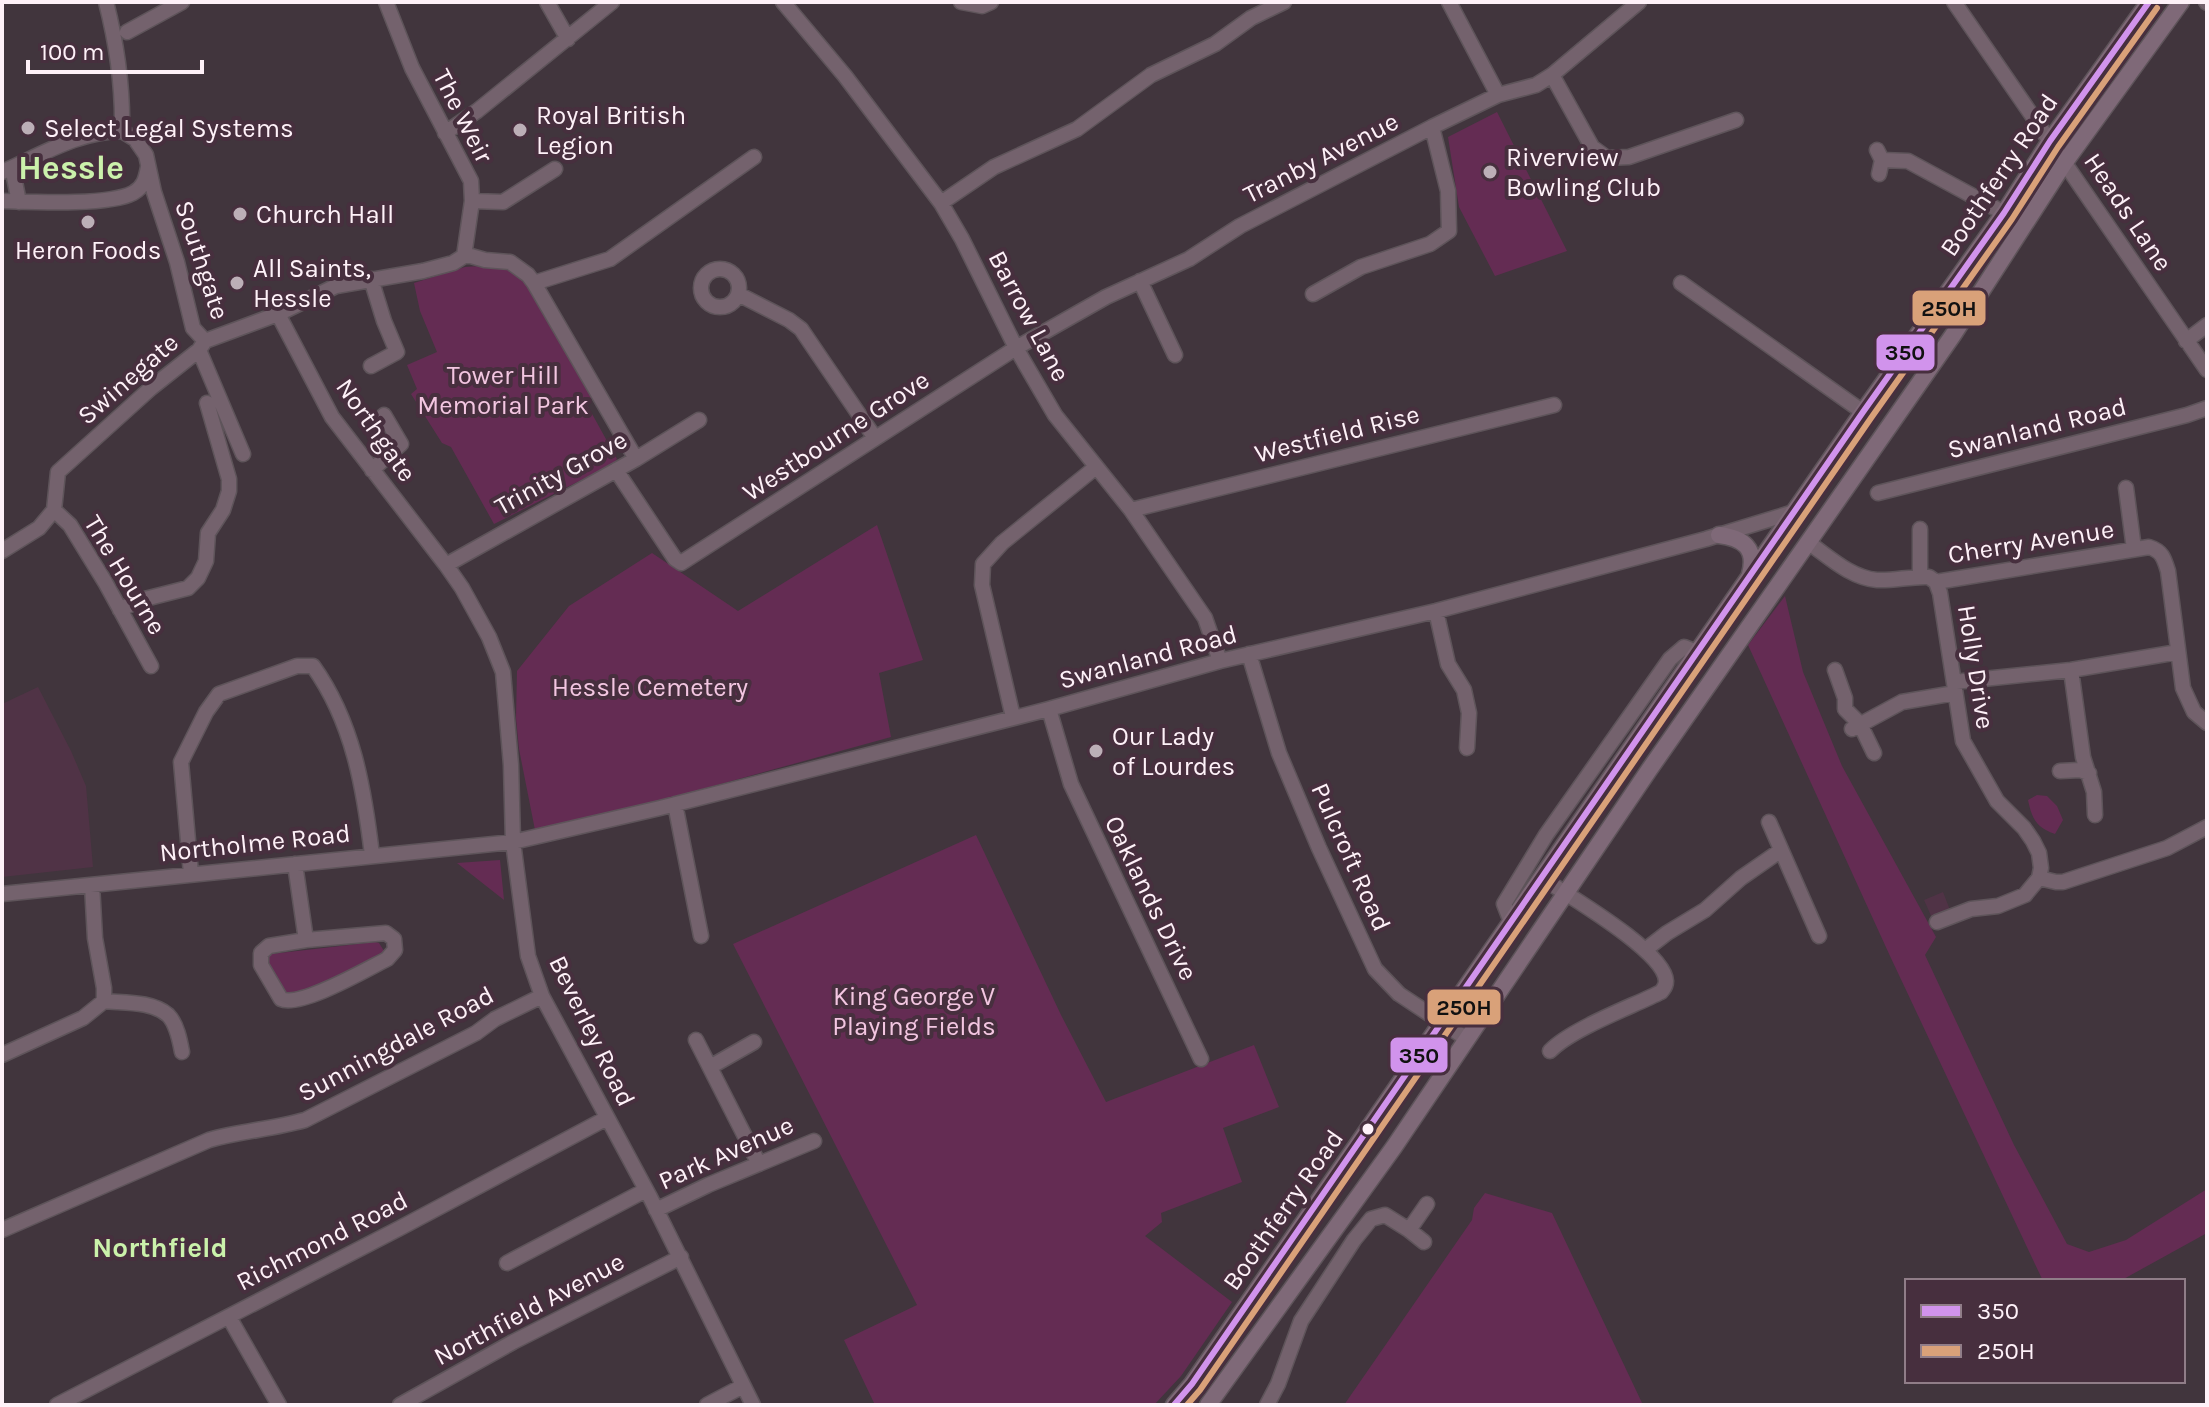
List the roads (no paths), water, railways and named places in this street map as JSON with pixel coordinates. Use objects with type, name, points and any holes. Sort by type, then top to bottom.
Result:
[{"type":"main road","name":"Boothferry Road","points":[[1174,1405],[1192,1384],[2149,2]]},
{"type":"main road","name":"Boothferry Road","points":[[1210,1404],[1394,1147],[1649,770],[1953,335],[2065,162],[2181,2]]},
{"type":"main road","points":[[1719,535],[1741,541],[1748,548],[1753,564],[1748,579]]},
{"type":"street","points":[[19,202],[14,177],[9,169],[80,138],[101,131],[122,131],[116,39],[106,2]]},
{"type":"street","points":[[127,32],[182,2]]},
{"type":"street","name":"The Weir","points":[[386,2],[412,68],[471,181],[472,201],[464,256]]},
{"type":"street","points":[[547,2],[568,39]]},
{"type":"street","points":[[445,133],[477,111],[612,2]]},
{"type":"street","name":"Barrow Lane","points":[[783,2],[845,76],[941,203],[1016,348],[1055,415],[1131,510],[1205,618],[1220,661]]},
{"type":"street","points":[[961,2],[982,6],[991,2]]},
{"type":"street","points":[[941,203],[994,167],[1077,129],[1151,75],[1215,44],[1251,18],[1284,2]]},
{"type":"street","points":[[1449,2],[1498,95]]},
{"type":"street","name":"Tranby Avenue","points":[[1016,348],[1106,297],[1189,259],[1240,226],[1432,127],[1498,95],[1536,85],[1639,2]]},
{"type":"street","name":"Heads Lane","points":[[1954,2],[2186,341],[2204,362]]},
{"type":"street","points":[[1552,75],[1592,147],[1607,158],[1629,157],[1736,120]]},
{"type":"street","points":[[1313,294],[1361,267],[1430,244],[1449,231],[1448,191],[1432,127]]},
{"type":"street","name":"Southgate","points":[[122,131],[135,139],[146,155],[193,328],[243,454]]},
{"type":"street","points":[[534,283],[610,259],[754,157]]},
{"type":"street","points":[[1879,161],[1908,161],[2004,213]]},
{"type":"street","points":[[136,192],[145,181],[148,162]]},
{"type":"street","points":[[472,201],[503,202],[555,169]]},
{"type":"street","name":"Southgate","points":[[2,201],[113,200],[136,192],[154,192]]},
{"type":"street","points":[[464,256],[510,262],[528,275],[636,459]]},
{"type":"street","name":"Swinegate","points":[[54,510],[58,472],[202,345],[336,286],[423,271],[453,263],[464,256]]},
{"type":"street","points":[[371,279],[397,352],[371,366]]},
{"type":"street","points":[[1140,281],[1175,355]]},
{"type":"street","points":[[1681,283],[1863,412]]},
{"type":"street","points":[[738,294],[801,329],[875,438]]},
{"type":"street","name":"Northgate","points":[[278,314],[332,417],[446,565]]},
{"type":"street","points":[[2186,341],[2207,325]]},
{"type":"street","name":"Westbourne Grove","points":[[616,470],[675,559],[681,563],[1016,348]]},
{"type":"street","name":"Westfield Rise","points":[[1131,510],[1554,405]]},
{"type":"street","name":"Swanland Road","points":[[1878,493],[2207,408]]},
{"type":"street","points":[[120,610],[137,601],[188,588],[198,578],[206,561],[208,533],[223,510],[229,479],[204,409]]},
{"type":"street","points":[[372,470],[401,444],[384,415]]},
{"type":"street","name":"Trinity Grove","points":[[446,565],[636,459],[699,420]]},
{"type":"street","points":[[1013,717],[982,585],[983,564],[1002,543],[1096,467]]},
{"type":"street","name":"Cherry Avenue","points":[[2126,488],[2134,549]]},
{"type":"street","points":[[2,551],[39,528],[54,510]]},
{"type":"street","name":"The Hourne","points":[[54,510],[70,525],[151,666]]},
{"type":"street","name":"Swanland Road","points":[[513,842],[1049,709],[1220,661],[1436,611],[1794,512]]},
{"type":"street","points":[[1920,529],[1920,576]]},
{"type":"street","name":"Holly Drive","points":[[1809,543],[1852,573],[1867,579],[1920,576],[1936,582],[1963,741],[1997,801],[2033,841],[2041,860],[2039,878]]},
{"type":"street","name":"Cherry Avenue","points":[[1936,582],[2134,549],[2149,547],[2158,550],[2164,558],[2187,701],[2207,723]]},
{"type":"street","name":"Beverley Road","points":[[446,565],[489,637],[503,672],[511,765],[513,842],[528,956],[542,996],[681,1257],[753,1405]]},
{"type":"street","points":[[1436,611],[1448,664],[1464,690],[1469,713],[1467,748]]},
{"type":"street","name":"Boothferry Road","points":[[1511,922],[1504,904],[1546,835],[1670,659],[1684,647],[1699,653]]},
{"type":"street","points":[[1856,727],[1902,702],[1955,688],[2178,652]]},
{"type":"street","name":"Pulcroft Road","points":[[1249,654],[1279,753],[1375,969],[1399,994],[1467,1039]]},
{"type":"street","points":[[191,874],[181,762],[206,712],[219,694],[297,666],[313,666],[328,686],[341,713],[354,750],[372,855]]},
{"type":"street","points":[[1835,670],[1845,698],[1845,709],[1874,753]]},
{"type":"street","points":[[2071,670],[2083,757],[2094,792],[2095,815]]},
{"type":"street","name":"Oaklands Drive","points":[[1049,709],[1071,784],[1201,1059]]},
{"type":"street","points":[[2060,771],[2089,773]]},
{"type":"street","points":[[675,804],[701,936]]},
{"type":"street","points":[[1769,822],[1819,936]]},
{"type":"street","points":[[1937,922],[1971,909],[1998,906],[2025,895],[2039,878],[2063,882],[2167,848],[2207,827]]},
{"type":"street","name":"Northolme Road","points":[[2,894],[513,842]]},
{"type":"street","points":[[1645,950],[1705,910],[1741,878],[1780,851]]},
{"type":"street","points":[[295,864],[306,940]]},
{"type":"street","points":[[1542,878],[1645,950],[1666,983],[1663,990],[1576,1032],[1550,1051]]},
{"type":"street","points":[[92,885],[95,938],[104,1001]]},
{"type":"street","points":[[386,933],[394,939],[395,950],[387,959],[303,1000],[287,1002],[281,999],[261,965],[261,953],[269,946],[306,940],[386,933]]},
{"type":"street","name":"Sunningdale Road","points":[[2,1230],[209,1140],[305,1120],[542,996]]},
{"type":"street","points":[[2,1055],[83,1018],[104,1001],[147,1005],[169,1016],[179,1035],[182,1052]]},
{"type":"street","points":[[696,1040],[759,1164]]},
{"type":"street","points":[[710,1067],[754,1042]]},
{"type":"street","name":"Richmond Road","points":[[57,1405],[607,1118]]},
{"type":"street","name":"Park Avenue","points":[[656,1210],[814,1141]]},
{"type":"street","points":[[507,1263],[646,1190]]},
{"type":"street","points":[[1409,1230],[1427,1204]]},
{"type":"street","points":[[1267,1405],[1301,1321],[1371,1219],[1385,1215],[1424,1242]]},
{"type":"street","name":"Northfield Avenue","points":[[400,1405],[429,1399],[513,1342],[681,1257]]},
{"type":"street","points":[[229,1317],[279,1405]]},
{"type":"street","points":[[707,1405],[743,1386]]},
{"type":"place","name":"Select Legal Systems","points":[[28,128]]},
{"type":"place","name":"Royal British Legion","points":[[520,130]]},
{"type":"place","name":"Riverview Bowling Club","points":[[1490,172]]},
{"type":"place","name":"Church Hall","points":[[240,214]]},
{"type":"place","name":"Heron Foods","points":[[88,222]]},
{"type":"place","name":"All Saints, Hessle","points":[[237,283]]},
{"type":"place","name":"Our Lady of Lourdes","points":[[1096,751]]},
{"type":"district","name":"Hessle","points":[[71,168]]},
{"type":"district","name":"Northfield","points":[[160,1247]]},
{"type":"park label","name":"Tower Hill Memorial Park","points":[[503,390]]},
{"type":"park label","name":"Hessle Cemetery","points":[[650,687]]},
{"type":"park label","name":"King George V Playing Fields","points":[[914,1011]]}]
